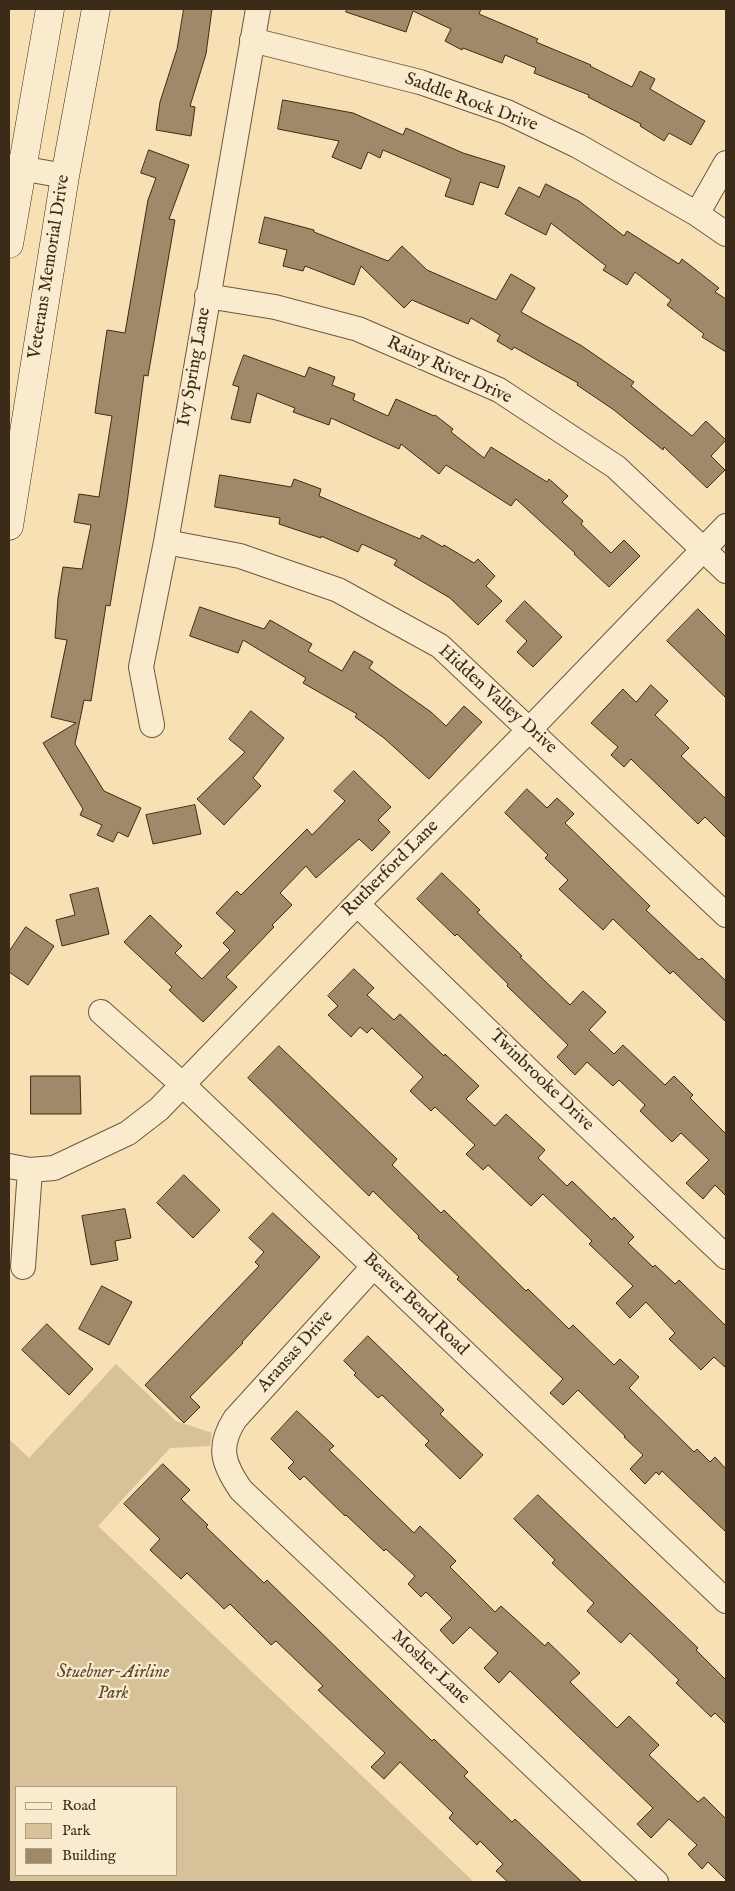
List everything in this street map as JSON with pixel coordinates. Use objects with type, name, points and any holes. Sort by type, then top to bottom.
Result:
[{"type":"main road","points":[[9,244],[15,167],[50,9]]},
{"type":"main road","name":"Veterans Memorial Drive","points":[[9,526],[65,176],[96,9]]},
{"type":"street","name":"Ivy Spring Lane","points":[[152,725],[142,667],[166,542],[258,9]]},
{"type":"street","name":"Saddle Rock Drive","points":[[252,40],[420,82],[508,112],[578,146],[698,214],[726,234]]},
{"type":"street","points":[[698,214],[726,163]]},
{"type":"street","points":[[15,167],[65,176]]},
{"type":"street","name":"Rainy River Drive","points":[[207,296],[275,307],[358,329],[500,390],[616,468],[726,571]]},
{"type":"street","name":"Rutherford Lane","points":[[22,1267],[19,1168],[54,1168],[128,1134],[160,1109],[726,526]]},
{"type":"street","name":"Hidden Valley Drive","points":[[166,542],[240,556],[338,590],[440,646],[726,915]]},
{"type":"street","name":"Twinbrooke Drive","points":[[357,904],[544,1085],[726,1257]]},
{"type":"street","name":"Beaver Bend Road","points":[[101,1012],[183,1085],[726,1601]]},
{"type":"street","name":"Aransas Drive","points":[[225,1442],[228,1431],[235,1419],[374,1266]]},
{"type":"street","name":"Mosher Lane","points":[[225,1442],[225,1461],[229,1473],[241,1490],[656,1882]]},
{"type":"green space","name":"Stuebner-Airline Park","points":[[116,1364],[176,1421],[212,1433],[210,1446],[170,1448],[98,1526],[474,1882],[9,1882],[9,1439],[29,1458]]},
{"type":"building","points":[[184,9],[212,9],[206,54],[190,106],[195,107],[191,136],[156,130],[160,102],[177,49]]},
{"type":"building","points":[[347,9],[481,9],[479,14],[538,39],[536,42],[591,65],[632,87],[640,71],[655,79],[650,89],[705,121],[691,145],[669,133],[664,141],[640,126],[641,124],[588,97],[589,95],[534,73],[536,68],[505,55],[502,63],[463,48],[462,50],[445,41],[451,29],[413,11],[406,32],[346,12]]},
{"type":"building","points":[[283,100],[353,113],[403,135],[406,128],[463,153],[505,166],[498,188],[480,182],[473,205],[445,196],[451,179],[383,150],[380,158],[368,152],[361,169],[332,157],[339,141],[278,129]]},
{"type":"building","points":[[149,150],[189,165],[169,219],[175,220],[148,376],[144,375],[127,503],[110,606],[106,605],[91,701],[84,700],[75,744],[104,791],[141,808],[128,837],[118,832],[113,842],[97,835],[102,825],[80,815],[83,809],[43,743],[76,723],[51,717],[67,640],[55,638],[58,598],[63,567],[82,569],[91,525],[74,522],[79,494],[99,497],[112,416],[95,413],[99,384],[107,330],[125,333],[148,200],[156,178],[141,173]]},
{"type":"building","points":[[546,184],[579,201],[624,236],[627,231],[679,264],[682,259],[719,288],[715,292],[726,299],[726,352],[702,337],[704,334],[667,305],[671,300],[635,272],[627,285],[603,270],[606,266],[551,223],[546,235],[505,214],[519,187],[539,197]]},
{"type":"building","points":[[265,217],[314,230],[314,232],[388,261],[402,246],[427,270],[496,300],[511,274],[535,288],[521,312],[582,346],[634,382],[631,386],[692,436],[706,421],[726,440],[711,456],[725,470],[707,488],[664,447],[663,450],[614,410],[577,385],[578,383],[514,347],[512,350],[497,341],[500,335],[471,318],[468,324],[412,300],[404,308],[361,266],[354,285],[305,266],[303,271],[283,266],[287,250],[259,243]]},
{"type":"building","points":[[244,355],[305,377],[309,367],[335,377],[332,385],[355,394],[353,400],[388,416],[396,399],[435,415],[453,429],[451,432],[484,458],[491,447],[547,482],[549,479],[568,496],[562,502],[583,521],[581,524],[611,553],[624,540],[640,556],[609,587],[516,499],[511,506],[446,465],[439,474],[401,444],[399,449],[331,418],[329,425],[293,412],[295,408],[257,393],[250,423],[231,419],[239,387],[233,385]]},
{"type":"building","points":[[220,475],[291,487],[294,479],[321,489],[319,496],[420,539],[422,535],[443,547],[444,545],[474,563],[478,559],[495,576],[486,586],[502,601],[478,625],[450,598],[394,565],[397,560],[362,544],[358,552],[321,536],[321,538],[279,524],[280,518],[215,507]]},
{"type":"building","points":[[525,601],[562,637],[533,667],[517,652],[527,641],[506,621]]},
{"type":"building","points":[[200,607],[264,629],[270,620],[312,644],[308,651],[342,671],[354,651],[373,662],[369,668],[431,712],[446,726],[464,706],[482,722],[429,779],[384,738],[355,717],[357,714],[303,683],[306,678],[243,640],[238,653],[190,636]]},
{"type":"building","points":[[698,609],[726,637],[726,698],[667,641]]},
{"type":"building","points":[[651,685],[668,701],[655,715],[689,748],[681,756],[726,799],[726,838],[705,817],[698,824],[631,759],[624,767],[611,755],[618,747],[591,723],[623,689],[636,702]]},
{"type":"building","points":[[251,711],[284,738],[253,778],[261,786],[224,825],[197,799],[245,752],[229,739]]},
{"type":"building","points":[[354,771],[391,807],[378,820],[390,832],[372,851],[359,839],[316,878],[306,866],[280,893],[292,905],[272,925],[274,927],[226,977],[237,987],[203,1022],[169,990],[172,987],[124,942],[150,915],[182,946],[175,953],[202,979],[230,950],[223,943],[235,931],[216,913],[237,891],[241,895],[307,829],[312,835],[345,801],[334,791]]},
{"type":"building","points":[[527,789],[547,808],[557,798],[574,814],[565,823],[650,906],[646,910],[699,960],[702,958],[726,981],[726,1022],[673,971],[670,974],[613,919],[603,930],[559,889],[568,880],[545,858],[548,855],[505,813]]},
{"type":"building","points":[[195,805],[201,834],[153,844],[146,815]]},
{"type":"building","points":[[442,873],[480,910],[477,912],[522,956],[520,957],[570,1005],[583,991],[606,1012],[589,1030],[614,1054],[623,1045],[665,1085],[674,1076],[693,1095],[690,1098],[726,1134],[726,1196],[715,1185],[703,1199],[686,1183],[709,1160],[681,1133],[672,1142],[640,1111],[645,1105],[619,1080],[613,1086],[587,1062],[575,1075],[557,1057],[568,1045],[457,934],[455,936],[417,899]]},
{"type":"building","points":[[98,888],[109,934],[62,946],[56,920],[75,915],[70,895]]},
{"type":"building","points":[[26,927],[54,946],[28,985],[9,972],[9,952]]},
{"type":"building","points":[[354,969],[374,988],[367,995],[394,1020],[400,1014],[479,1086],[466,1099],[495,1126],[506,1114],[545,1150],[538,1158],[567,1186],[572,1181],[612,1220],[614,1217],[634,1237],[628,1243],[653,1267],[655,1265],[675,1284],[679,1280],[726,1326],[726,1368],[714,1357],[701,1370],[669,1339],[675,1333],[646,1302],[630,1318],[616,1303],[633,1286],[589,1244],[592,1241],[543,1194],[531,1206],[488,1165],[483,1170],[466,1154],[475,1145],[435,1107],[431,1111],[410,1091],[423,1077],[372,1028],[367,1033],[360,1027],[351,1037],[328,1015],[338,1006],[328,996]]},
{"type":"building","points":[[279,1046],[397,1159],[392,1165],[441,1213],[444,1210],[526,1291],[528,1289],[569,1329],[573,1325],[614,1365],[620,1359],[639,1377],[629,1388],[694,1452],[697,1449],[710,1462],[715,1457],[726,1469],[726,1532],[662,1471],[659,1475],[656,1472],[645,1484],[630,1469],[643,1455],[625,1436],[578,1390],[563,1405],[550,1393],[563,1379],[457,1279],[459,1277],[373,1191],[369,1196],[248,1078]]},
{"type":"building","points":[[31,1076],[80,1076],[81,1114],[31,1114]]},
{"type":"building","points":[[184,1175],[220,1210],[193,1238],[157,1203]]},
{"type":"building","points":[[125,1209],[131,1238],[115,1241],[118,1260],[91,1265],[82,1216]]},
{"type":"building","points":[[273,1213],[320,1257],[243,1343],[190,1397],[200,1407],[184,1423],[145,1385],[259,1266],[255,1262],[264,1252],[249,1238]]},
{"type":"building","points":[[102,1286],[132,1302],[109,1345],[79,1329]]},
{"type":"building","points":[[47,1324],[93,1369],[69,1395],[22,1350]]},
{"type":"building","points":[[368,1336],[444,1410],[440,1414],[483,1455],[460,1479],[425,1445],[429,1441],[382,1395],[378,1398],[354,1375],[356,1373],[344,1361]]},
{"type":"building","points":[[297,1411],[334,1446],[329,1450],[414,1533],[420,1526],[456,1561],[450,1567],[495,1612],[501,1606],[545,1646],[548,1642],[580,1673],[570,1682],[617,1728],[629,1716],[659,1745],[649,1755],[698,1802],[704,1797],[726,1819],[726,1880],[708,1862],[702,1869],[688,1854],[697,1845],[669,1819],[651,1838],[637,1824],[653,1808],[510,1671],[499,1683],[484,1668],[498,1653],[470,1627],[453,1644],[440,1630],[452,1618],[426,1592],[421,1597],[408,1584],[415,1576],[386,1549],[384,1551],[345,1516],[304,1476],[300,1480],[288,1468],[294,1462],[271,1439]]},
{"type":"building","points":[[163,1464],[190,1490],[181,1499],[208,1525],[206,1527],[264,1583],[267,1580],[432,1741],[434,1739],[468,1772],[464,1776],[512,1822],[515,1819],[582,1882],[508,1882],[496,1871],[503,1864],[480,1841],[477,1845],[449,1818],[453,1813],[400,1762],[384,1779],[371,1767],[385,1753],[318,1690],[323,1686],[276,1641],[271,1645],[230,1604],[224,1609],[187,1573],[181,1579],[150,1550],[160,1539],[124,1504]]},
{"type":"building","points":[[538,1495],[698,1648],[696,1650],[726,1680],[726,1724],[715,1713],[711,1717],[676,1683],[679,1680],[630,1633],[621,1643],[587,1611],[594,1603],[552,1563],[555,1560],[514,1519]]}]
